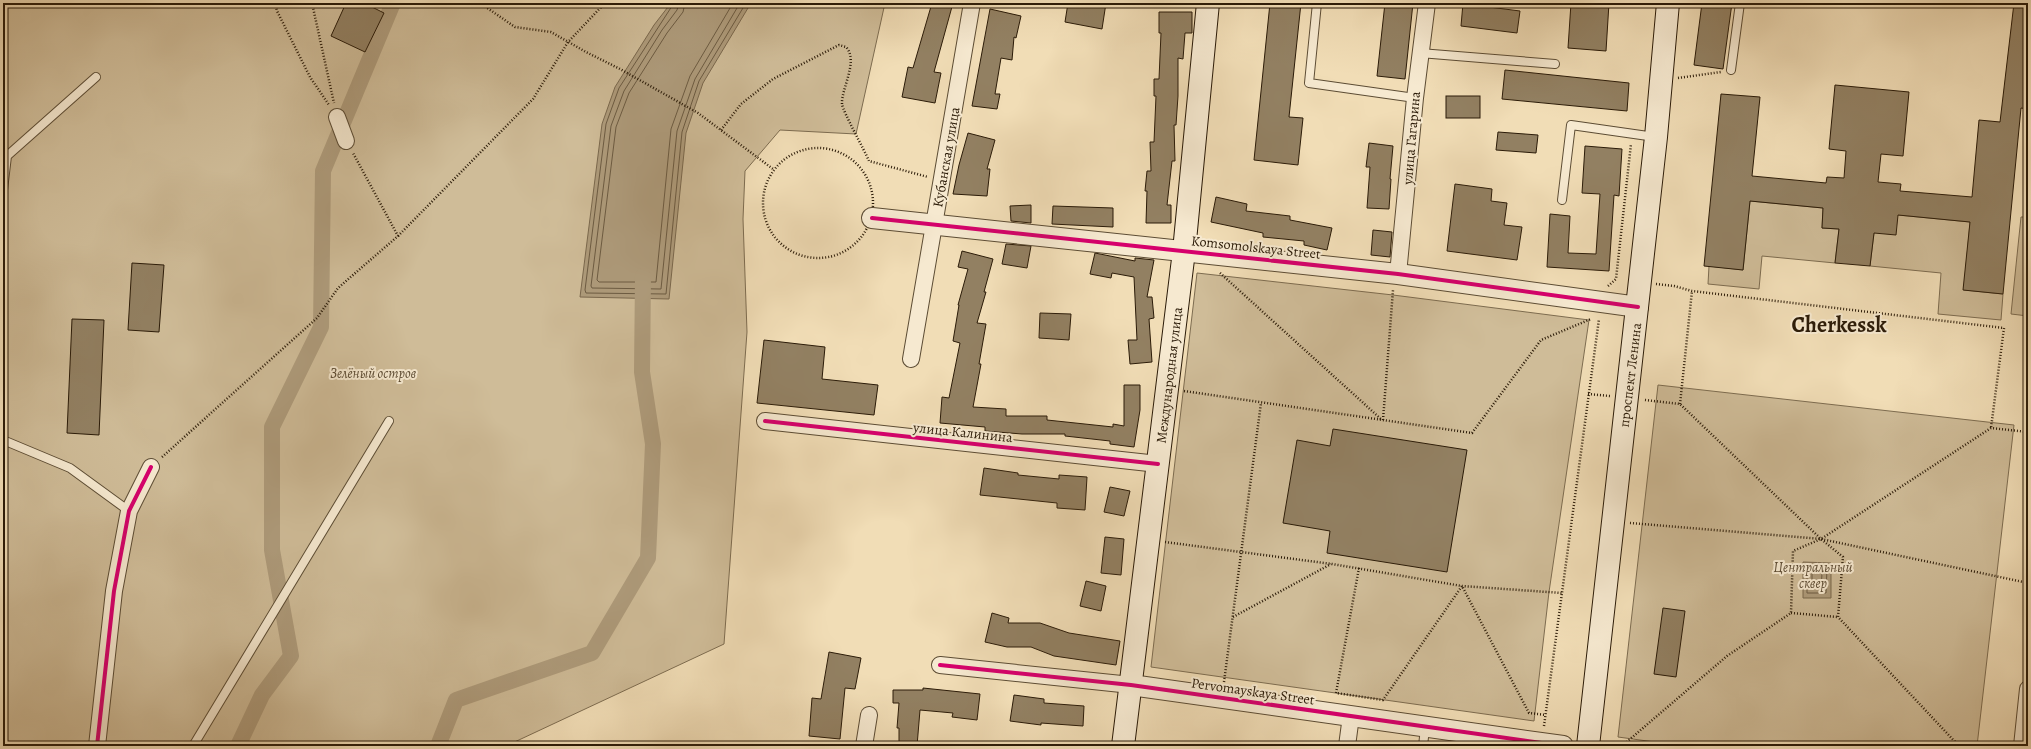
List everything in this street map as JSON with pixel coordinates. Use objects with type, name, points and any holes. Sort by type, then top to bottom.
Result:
[{"type":"main road","name":"Международная улица","points":[[1123,746],[1184,251],[1208,3]]},
{"type":"main road","name":"проспект Ленина","points":[[1588,746],[1638,307],[1656,137],[1668,3]]},
{"type":"street","name":"Кубанская улица","points":[[911,359],[972,3]]},
{"type":"street","name":"улица Гагарина","points":[[1396,281],[1414,98],[1427,3]]},
{"type":"street","points":[[337,117],[346,141]]},
{"type":"street","name":"Komsomolskaya Street","points":[[872,218],[1184,251],[1396,281],[1638,307]]},
{"type":"street","name":"улица Калинина","points":[[765,421],[1158,464]]},
{"type":"street","points":[[97,746],[114,591],[129,511],[151,467]]},
{"type":"street","name":"Pervomayskaya Street","points":[[940,665],[1131,685],[1351,716],[1424,737],[1563,746]]},
{"type":"street","points":[[2022,746],[2028,689]]},
{"type":"street","points":[[864,746],[868,715]]},
{"type":"street","points":[[1347,746],[1351,716]]},
{"type":"lane","points":[[1317,3],[1309,83],[1414,98]]},
{"type":"lane","points":[[1731,70],[1740,3]]},
{"type":"lane","points":[[1420,53],[1555,64]]},
{"type":"lane","points":[[3,190],[6,156],[96,77]]},
{"type":"lane","points":[[1562,200],[1571,125],[1656,137]]},
{"type":"lane","points":[[193,746],[389,421]]},
{"type":"lane","points":[[3,440],[70,468],[129,511]]},
{"type":"path","points":[[275,3],[277,11],[310,77],[337,117]]},
{"type":"path","points":[[312,3],[337,117]]},
{"type":"path","points":[[480,3],[515,27],[551,32],[620,69],[698,113],[773,168]]},
{"type":"path","points":[[151,467],[316,318],[338,288],[398,236],[533,99],[568,42],[605,3]]},
{"type":"path","points":[[721,130],[741,104],[773,79],[839,45],[846,47],[850,54],[849,74],[842,104],[869,161],[942,180]]},
{"type":"path","points":[[1661,80],[1731,70]]},
{"type":"path","points":[[1602,303],[1603,290],[1616,279],[1632,134]]},
{"type":"path","points":[[346,141],[398,236]]},
{"type":"path","points":[[828,148],[856,162],[872,188],[872,218],[854,246],[825,259],[792,253],[769,231],[762,199],[773,168],[798,151],[828,148]]},
{"type":"path","points":[[1214,270],[1224,276],[1383,421]]},
{"type":"path","points":[[1383,421],[1396,281]]},
{"type":"path","points":[[1674,286],[1692,291],[2004,328],[1991,428]]},
{"type":"path","points":[[1692,291],[1680,404],[1821,539],[1843,556],[1838,617]]},
{"type":"path","points":[[1183,391],[1472,433],[1541,340],[1600,316],[1542,744]]},
{"type":"path","points":[[1222,698],[1262,403]]},
{"type":"path","points":[[1791,613],[1793,552],[1821,539],[1991,428],[2028,432]]},
{"type":"path","points":[[1614,522],[1821,539],[2028,583]]},
{"type":"path","points":[[1149,540],[1332,564],[1462,586],[1562,593]]},
{"type":"path","points":[[1233,617],[1332,564]]},
{"type":"path","points":[[1359,568],[1336,693],[1383,700],[1462,586]]},
{"type":"path","points":[[1462,586],[1529,713],[1546,715]]},
{"type":"path","points":[[1622,746],[1727,656],[1791,613],[1838,617],[1959,746]]},
{"type":"green space","name":"Зелёный остров","points":[[3,3],[885,3],[856,134],[780,130],[745,171],[743,219],[747,332],[724,644],[506,746],[3,746]]},
{"type":"green space","points":[[1750,201],[1823,208],[1822,228],[1839,229],[1835,263],[1762,256],[1759,289],[1708,284],[1709,266],[1743,270]]},
{"type":"green space","points":[[1898,215],[1970,222],[1964,290],[2003,294],[2001,320],[1938,314],[1941,273],[1870,266],[1874,233]]},
{"type":"green space","points":[[2021,217],[2028,217],[2028,316],[2011,314]]},
{"type":"green space","points":[[1197,273],[1393,295],[1589,320],[1549,592],[1534,721],[1151,667]]},
{"type":"green space","name":"Центральный сквер","points":[[1658,385],[2014,425],[1977,746],[1684,746],[1618,737]]},
{"type":"water","points":[[671,3],[751,3],[703,83],[686,133],[669,299],[580,297],[602,124],[615,87],[654,25]]},
{"type":"water","points":[[1803,562],[1831,563],[1831,598],[1803,598]]},
{"type":"building","points":[[346,3],[364,3],[384,13],[365,52],[331,36]]},
{"type":"building","points":[[932,3],[953,3],[934,72],[941,73],[935,103],[902,97],[908,67],[913,68]]},
{"type":"building","points":[[1068,3],[1106,3],[1102,29],[1065,22]]},
{"type":"building","points":[[1270,3],[1301,3],[1289,117],[1303,118],[1298,165],[1254,160]]},
{"type":"building","points":[[1385,3],[1413,3],[1405,79],[1377,76]]},
{"type":"building","points":[[1463,3],[1490,3],[1489,7],[1520,11],[1517,33],[1461,26]]},
{"type":"building","points":[[1571,3],[1609,3],[1606,51],[1568,48]]},
{"type":"building","points":[[1702,3],[1732,3],[1723,69],[1694,65]]},
{"type":"building","points":[[2014,3],[2028,3],[2028,109],[2021,108],[2003,294],[1963,290],[1970,222],[1898,215],[1896,235],[1874,233],[1870,266],[1835,263],[1839,229],[1822,228],[1823,208],[1750,201],[1743,270],[1704,266],[1721,94],[1760,97],[1752,176],[1826,183],[1827,177],[1844,178],[1846,151],[1829,149],[1835,85],[1909,92],[1903,156],[1881,154],[1878,182],[1901,184],[1900,191],[1972,197],[1979,120],[2000,122]]},
{"type":"building","points":[[990,9],[1021,16],[1016,38],[1014,37],[1012,60],[1001,58],[995,94],[1000,94],[997,109],[972,106]]},
{"type":"building","points":[[1159,12],[1192,12],[1192,33],[1185,33],[1183,59],[1178,58],[1178,96],[1176,125],[1174,125],[1175,161],[1172,161],[1167,205],[1171,205],[1171,223],[1146,223],[1147,191],[1145,191],[1147,171],[1151,171],[1150,142],[1154,142],[1156,96],[1154,96],[1154,79],[1159,79],[1161,33],[1159,33]]},
{"type":"building","points":[[1505,70],[1629,83],[1627,111],[1502,99]]},
{"type":"building","points":[[1446,96],[1480,96],[1480,118],[1446,118]]},
{"type":"building","points":[[1498,132],[1538,135],[1536,153],[1496,150]]},
{"type":"building","points":[[968,133],[995,140],[987,169],[990,169],[987,196],[953,194]]},
{"type":"building","points":[[1369,143],[1393,146],[1389,209],[1367,208],[1370,167],[1366,167]]},
{"type":"building","points":[[1585,146],[1622,149],[1619,196],[1614,195],[1609,271],[1547,267],[1550,214],[1570,216],[1568,253],[1596,254],[1600,194],[1582,193]]},
{"type":"building","points":[[1455,184],[1492,189],[1491,201],[1507,203],[1504,225],[1522,227],[1517,260],[1447,251]]},
{"type":"building","points":[[1216,197],[1247,204],[1246,211],[1290,216],[1290,220],[1332,228],[1327,250],[1304,245],[1304,241],[1263,237],[1263,233],[1211,222]]},
{"type":"building","points":[[1031,205],[1031,223],[1011,221],[1010,206]]},
{"type":"building","points":[[1053,206],[1113,208],[1113,227],[1052,224]]},
{"type":"building","points":[[1373,230],[1392,232],[1390,257],[1371,255]]},
{"type":"building","points":[[1006,244],[1031,246],[1027,268],[1002,264]]},
{"type":"building","points":[[962,251],[993,259],[984,292],[986,292],[977,323],[986,324],[979,364],[981,364],[973,407],[1006,409],[1006,416],[1047,416],[1047,420],[1113,427],[1113,424],[1124,426],[1124,385],[1140,385],[1140,410],[1134,447],[1110,444],[1110,441],[1065,436],[1065,434],[1022,434],[985,431],[985,427],[940,423],[942,397],[949,398],[960,343],[953,341],[958,305],[968,269],[958,267]]},
{"type":"building","points":[[1095,253],[1135,261],[1135,258],[1154,260],[1147,297],[1152,297],[1154,318],[1149,319],[1152,362],[1130,364],[1128,340],[1137,340],[1134,277],[1112,273],[1111,278],[1090,274]]},
{"type":"building","points":[[132,263],[164,265],[159,332],[128,330]]},
{"type":"building","points":[[1040,313],[1071,314],[1069,340],[1039,338]]},
{"type":"building","points":[[72,319],[104,320],[99,435],[67,433]]},
{"type":"building","points":[[764,340],[825,347],[822,379],[878,385],[874,415],[757,403]]},
{"type":"building","points":[[1333,429],[1467,450],[1447,572],[1327,553],[1330,531],[1283,523],[1297,440],[1330,446]]},
{"type":"building","points":[[984,468],[1018,473],[1018,475],[1059,479],[1059,475],[1087,477],[1085,510],[1057,508],[1057,503],[980,495]]},
{"type":"building","points":[[1110,487],[1130,491],[1124,516],[1104,512]]},
{"type":"building","points":[[1105,537],[1124,539],[1121,575],[1101,573]]},
{"type":"building","points":[[1086,581],[1106,586],[1101,611],[1080,606]]},
{"type":"building","points":[[1663,608],[1685,611],[1676,677],[1654,674]]},
{"type":"building","points":[[992,613],[1009,618],[1008,623],[1040,623],[1069,633],[1120,641],[1116,665],[1054,656],[1031,647],[1007,647],[985,642]]},
{"type":"building","points":[[829,652],[861,658],[855,689],[845,688],[840,739],[809,736],[812,698],[821,699]]},
{"type":"building","points":[[923,688],[980,694],[977,720],[952,717],[953,713],[920,710],[917,746],[899,746],[899,728],[897,728],[899,703],[893,703],[893,690],[923,690]]},
{"type":"building","points":[[1014,695],[1044,699],[1044,703],[1084,706],[1083,726],[1041,723],[1041,725],[1010,721]]},
{"type":"waterway","points":[[238,746],[262,695],[291,656],[272,550],[272,427],[321,327],[323,171],[393,3]]},
{"type":"waterway","points":[[438,746],[456,700],[592,653],[648,558],[653,444],[642,372],[643,276]]},
{"type":"cycle path","points":[[872,218],[1398,274],[1638,307]]},
{"type":"cycle path","points":[[765,421],[1158,464]]},
{"type":"cycle path","points":[[97,746],[114,591],[129,511],[151,467]]},
{"type":"cycle path","points":[[940,665],[1131,685],[1563,746]]},
{"type":"district","name":"Cherkessk","points":[[1839,324]]}]
